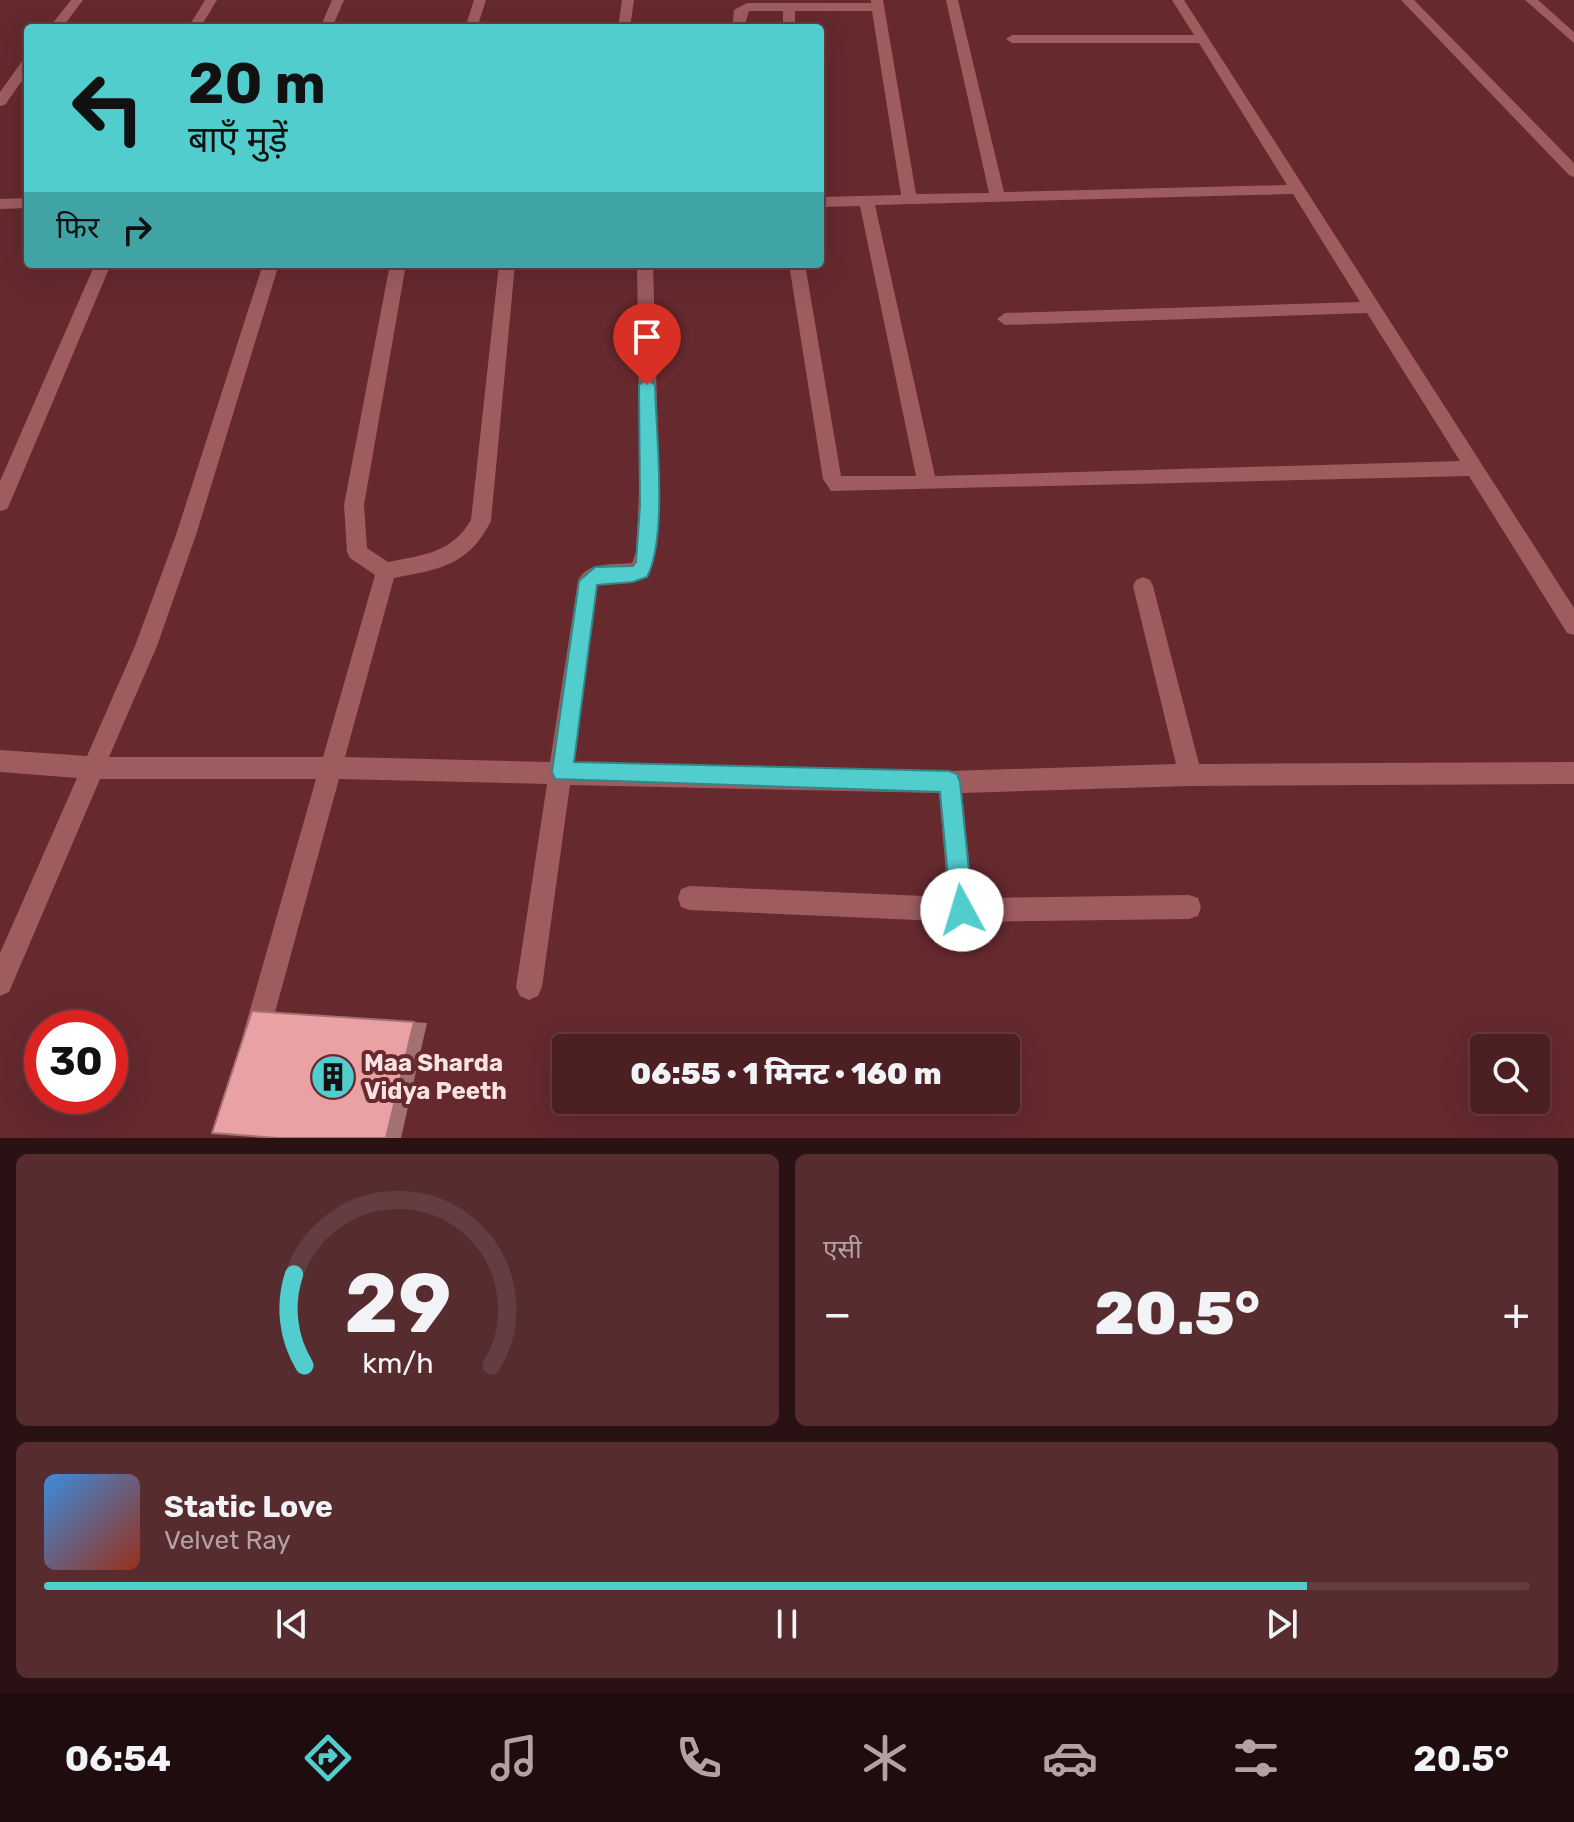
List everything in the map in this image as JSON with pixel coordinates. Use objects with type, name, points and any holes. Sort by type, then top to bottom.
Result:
[{"type":"street","points":[[58,24],[77,0]]},
{"type":"street","points":[[196,24],[211,0]]},
{"type":"street","points":[[328,24],[338,0]]},
{"type":"street","points":[[472,24],[480,0]]},
{"type":"street","points":[[625,24],[628,0]]},
{"type":"street","points":[[952,0],[997,196]]},
{"type":"street","points":[[1178,0],[1574,626]]},
{"type":"street","points":[[1407,0],[1574,172]]},
{"type":"street","points":[[1531,0],[1574,39]]},
{"type":"street","points":[[738,24],[740,10],[747,7],[878,4],[909,198]]},
{"type":"street","points":[[789,6],[789,24]]},
{"type":"street","points":[[1012,39],[1203,39]]},
{"type":"street","points":[[0,102],[24,69]]},
{"type":"street","points":[[824,202],[1300,189]]},
{"type":"street","points":[[866,200],[927,483]]},
{"type":"street","points":[[0,204],[24,203]]},
{"type":"street","points":[[0,503],[101,268]]},
{"type":"street","points":[[0,983],[96,768],[146,646],[186,535],[270,268]]},
{"type":"street","points":[[397,268],[353,516],[357,552],[386,571],[460,552],[471,543],[481,521],[507,268]]},
{"type":"street","points":[[529,987],[588,581],[595,575],[633,574],[640,571],[645,563],[649,506],[645,268]]},
{"type":"street","points":[[798,268],[832,479],[847,487],[1476,468]]},
{"type":"street","points":[[1005,319],[1373,307]]},
{"type":"street","points":[[249,1061],[386,571]]},
{"type":"street","points":[[1143,586],[1190,775]]},
{"type":"street","points":[[0,761],[96,768],[329,768],[949,782],[1190,775],[1574,773]]},
{"type":"street","points":[[949,782],[962,910]]},
{"type":"street","points":[[690,898],[962,910],[1189,907]]},
{"type":"building","name":"Maa Sharda Vidya Peeth","points":[[252,1011],[414,1022],[386,1138],[278,1138],[212,1133]]},
{"type":"place","name":"Maa Sharda Vidya Peeth","points":[[333,1077]]},
{"type":"route","points":[[647,385],[649,506],[645,563],[640,571],[633,574],[595,575],[588,581],[562,772],[949,782],[962,910]]}]
